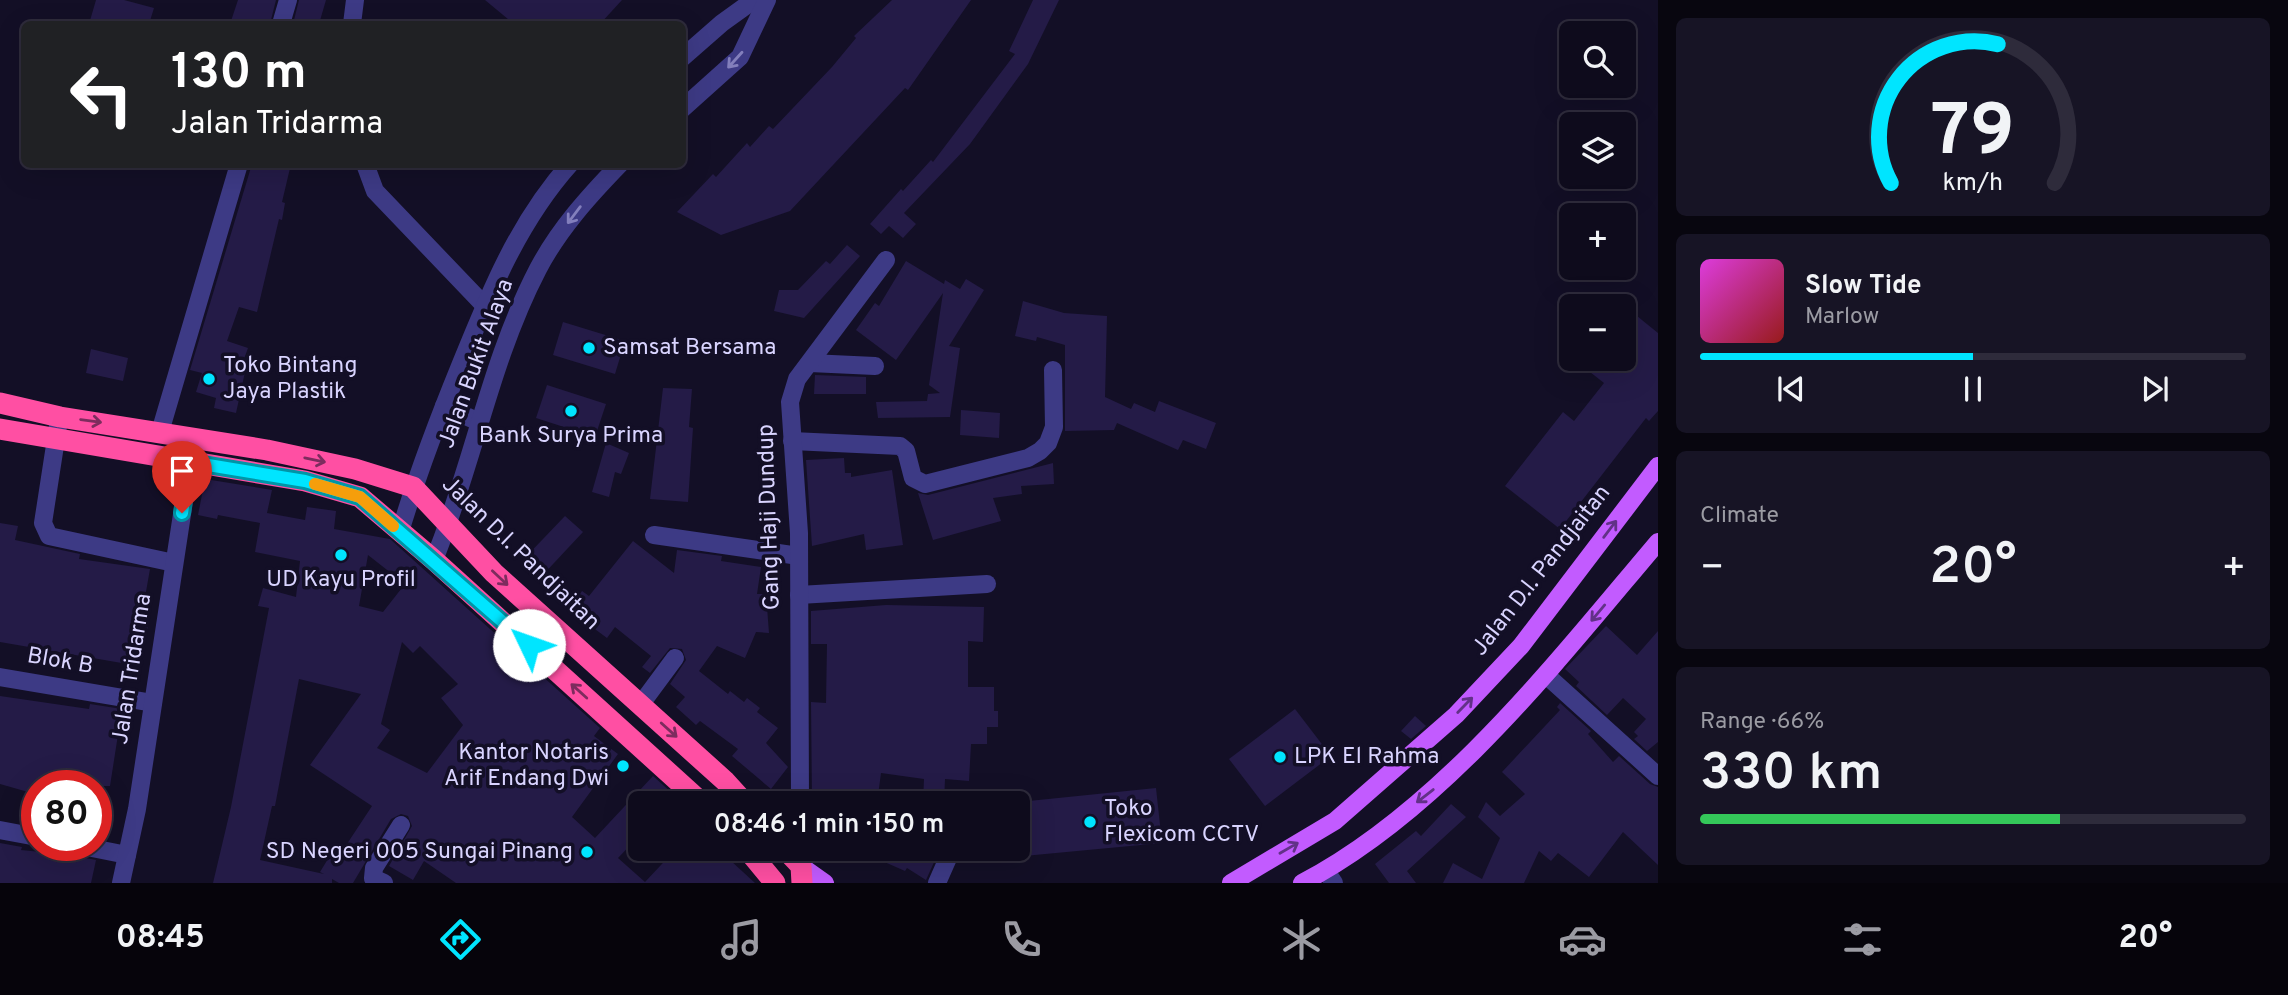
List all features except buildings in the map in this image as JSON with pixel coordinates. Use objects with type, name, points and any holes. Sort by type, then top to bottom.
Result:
[{"type":"highway","name":"Jalan D.I. Pandjaitan","points":[[0,403],[60,417],[160,432],[342,466],[413,487],[494,573],[735,791]]},
{"type":"highway","points":[[0,429],[305,481],[360,497],[434,560],[689,791]]},
{"type":"highway","points":[[757,861],[775,883]]},
{"type":"main road","name":"Jalan D.I. Pandjaitan","points":[[1231,883],[1335,821],[1456,715],[1521,646],[1658,466]]},
{"type":"main road","points":[[1302,883],[1330,877],[1436,787],[1546,675],[1657,546]]},
{"type":"main road","points":[[801,866],[825,883]]},
{"type":"street","points":[[282,21],[288,0]]},
{"type":"street","points":[[352,21],[355,0]]},
{"type":"street","points":[[686,54],[754,0]]},
{"type":"street","points":[[686,105],[740,57],[767,0]]},
{"type":"street","points":[[160,432],[238,168]]},
{"type":"street","points":[[366,168],[375,191],[484,305]]},
{"type":"street","name":"Jalan Bukit Alaya","points":[[400,532],[413,487],[484,305],[522,229],[567,168]]},
{"type":"street","name":"Jalan Bukit Alaya","points":[[434,560],[517,314],[539,267],[586,199],[616,168]]},
{"type":"street","name":"Gang Haji Dundup","points":[[800,791],[799,556],[790,402],[797,379],[886,260]]},
{"type":"street","points":[[810,363],[874,366]]},
{"type":"street","points":[[792,441],[900,446],[906,452],[913,478],[925,484],[1028,458],[1048,443],[1054,427],[1053,370]]},
{"type":"street","points":[[444,406],[479,422]]},
{"type":"street","points":[[60,417],[43,523],[49,536],[57,540],[174,563]]},
{"type":"street","name":"Jalan Tridarma","points":[[121,883],[137,809],[190,462]]},
{"type":"street","points":[[654,535],[799,556]]},
{"type":"street","points":[[799,595],[987,584]]},
{"type":"street","points":[[641,704],[675,657]]},
{"type":"street","points":[[1546,675],[1658,776]]},
{"type":"street","name":"Blok B","points":[[0,677],[153,703]]},
{"type":"street","points":[[384,883],[373,878],[374,868],[401,825]]},
{"type":"street","points":[[0,830],[21,835]]},
{"type":"street","points":[[112,852],[127,855]]},
{"type":"street","points":[[937,883],[947,861]]},
{"type":"slow traffic","points":[[315,484],[360,497],[393,526]]},
{"type":"place","name":"Samsat Bersama","points":[[589,348]]},
{"type":"place","name":"Toko Bintang Jaya Plastik","points":[[209,379]]},
{"type":"place","name":"Bank Surya Prima","points":[[571,411]]},
{"type":"place","name":"UD Kayu Profil","points":[[341,555]]},
{"type":"place","name":"LPK El Rahma","points":[[1280,757]]},
{"type":"place","name":"Kantor Notaris Arif Endang Dwi","points":[[623,766]]},
{"type":"place","name":"Toko Flexicom CCTV","points":[[1090,822]]},
{"type":"place","name":"SD Negeri 005 Sungai Pinang","points":[[587,852]]},
{"type":"route","points":[[182,513],[190,462],[305,481],[360,497],[529,645]]}]
